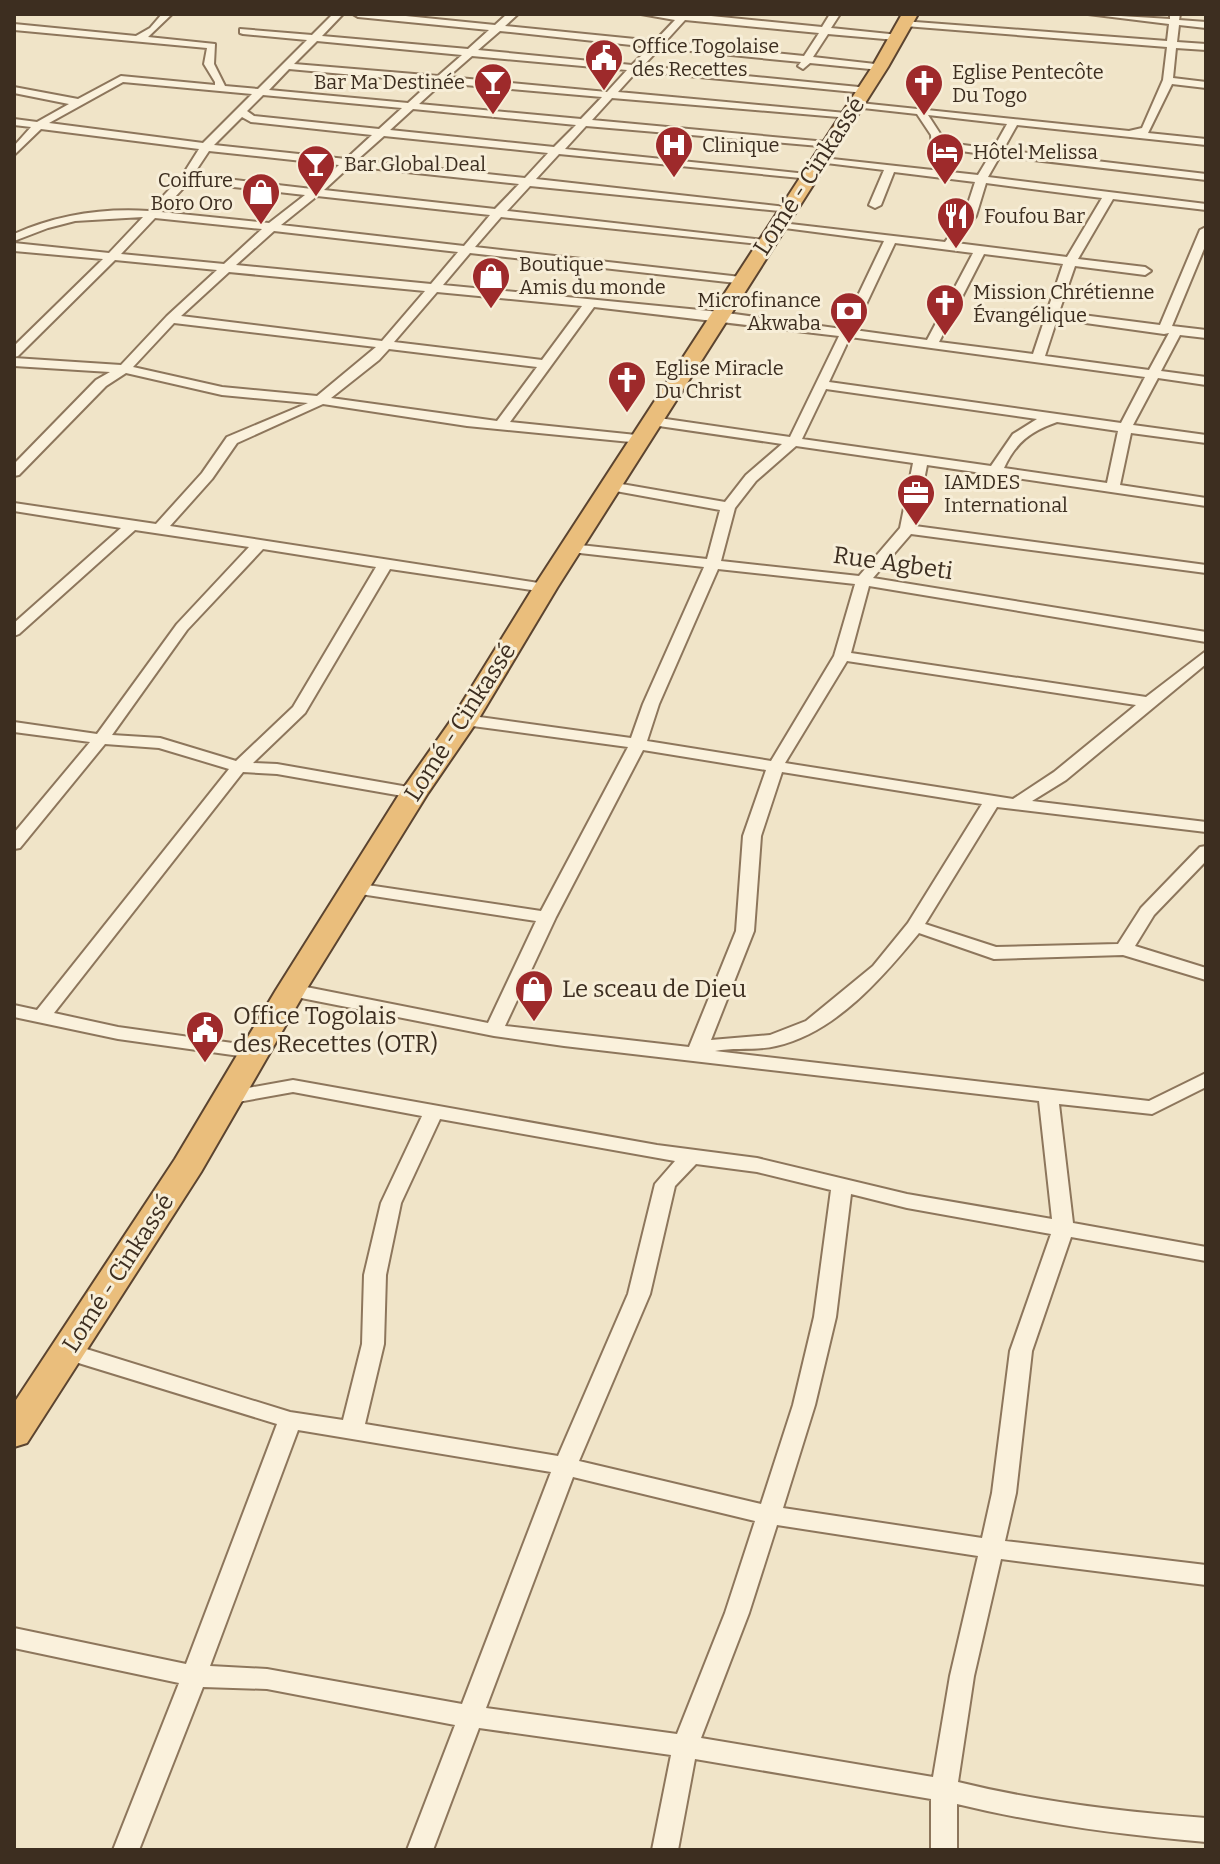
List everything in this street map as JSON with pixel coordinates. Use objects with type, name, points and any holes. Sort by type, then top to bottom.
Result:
[{"type":"highway","name":"Lomé - Cinkassé","points":[[14,1433],[22,1404],[67,1351],[189,1164],[354,888],[465,720],[545,588],[880,67],[903,25]]},
{"type":"street","points":[[138,39],[153,30],[167,14]]},
{"type":"street","points":[[14,353],[112,257],[186,178],[206,147],[229,122],[338,14]]},
{"type":"street","points":[[358,14],[880,67]]},
{"type":"street","points":[[14,472],[101,383],[124,369],[224,268],[314,193],[513,14]]},
{"type":"street","points":[[646,14],[823,30],[903,25],[1206,47]]},
{"type":"street","points":[[800,83],[794,77],[835,14]]},
{"type":"street","points":[[1095,14],[1174,18],[1206,25]]},
{"type":"street","points":[[159,530],[207,476],[232,440],[298,414],[375,357],[497,214],[684,16]]},
{"type":"street","points":[[1128,134],[1146,130],[1168,80],[1174,18]]},
{"type":"street","points":[[14,27],[212,46],[209,64],[220,82],[219,89]]},
{"type":"street","points":[[243,31],[800,83],[855,103]]},
{"type":"street","points":[[287,66],[611,96],[855,103],[1206,142]]},
{"type":"street","points":[[14,152],[39,125],[121,79],[585,121],[817,161],[1206,207]]},
{"type":"street","points":[[1168,80],[1206,85]]},
{"type":"street","points":[[14,102],[20,92],[77,102]]},
{"type":"street","points":[[240,111],[251,119]]},
{"type":"street","points":[[921,112],[936,135],[936,145],[1206,177]]},
{"type":"street","points":[[229,122],[251,119],[556,151],[817,161]]},
{"type":"street","points":[[948,246],[970,216],[981,180],[1014,121]]},
{"type":"street","points":[[14,122],[206,147],[528,181],[776,226],[1145,271]]},
{"type":"street","points":[[875,205],[890,169]]},
{"type":"street","points":[[186,178],[497,214],[776,226]]},
{"type":"street","points":[[1038,357],[1070,262],[1109,196]]},
{"type":"street","points":[[14,238],[20,230],[74,216],[103,213],[470,248],[741,281]]},
{"type":"street","points":[[1113,488],[1126,426],[1153,374],[1206,230]]},
{"type":"street","points":[[494,1030],[547,917],[637,745],[651,704],[713,564],[728,507],[751,478],[795,440],[891,239]]},
{"type":"street","points":[[14,247],[720,316],[1206,381]]},
{"type":"street","points":[[932,343],[980,250]]},
{"type":"street","points":[[501,425],[590,304]]},
{"type":"street","points":[[1051,315],[1206,334]]},
{"type":"street","points":[[171,319],[546,364]]},
{"type":"street","points":[[14,362],[124,369],[222,391],[320,400],[501,425],[647,430],[795,440],[1206,502]]},
{"type":"street","points":[[822,385],[1206,439]]},
{"type":"street","points":[[996,470],[1008,443],[1033,423],[1063,417]]},
{"type":"street","points":[[697,1051],[745,931],[752,836],[776,765],[842,656],[863,581],[907,529],[921,459]]},
{"type":"street","points":[[610,486],[728,507]]},
{"type":"street","points":[[14,507],[545,588]]},
{"type":"street","points":[[14,631],[131,526]]},
{"type":"street","points":[[907,529],[1206,569]]},
{"type":"street","points":[[14,844],[101,739],[182,627],[259,545]]},
{"type":"street","name":"Rue Agbeti","points":[[571,548],[863,581],[1206,637]]},
{"type":"street","points":[[41,1017],[239,767],[299,710],[385,564]]},
{"type":"street","points":[[842,656],[1147,702]]},
{"type":"street","points":[[1016,804],[1060,776],[1206,656]]},
{"type":"street","points":[[465,720],[776,765],[992,801],[1206,827]]},
{"type":"street","points":[[14,727],[101,739],[160,743],[239,767],[277,769],[414,793]]},
{"type":"street","points":[[697,1051],[725,1043],[773,1041],[813,1025],[879,970],[915,926],[992,801]]},
{"type":"street","points":[[1124,949],[1147,912],[1206,851]]},
{"type":"street","points":[[354,888],[547,917]]},
{"type":"street","points":[[915,926],[994,953],[1124,949],[1206,974]]},
{"type":"street","points":[[291,990],[494,1030],[697,1051],[1152,1108],[1206,1079]]},
{"type":"street","points":[[14,1011],[118,1033],[254,1052]]},
{"type":"street","points":[[227,1098],[293,1086],[691,1157],[757,1165],[907,1201],[1206,1254]]},
{"type":"street","points":[[944,1850],[944,1790],[962,1676],[1004,1493],[1021,1351],[1063,1229],[1048,1096]]},
{"type":"street","points":[[352,1430],[373,1344],[375,1275],[391,1203],[433,1113]]},
{"type":"street","points":[[420,1850],[565,1466],[639,1294],[665,1184],[691,1157]]},
{"type":"street","points":[[665,1850],[685,1746],[737,1613],[804,1405],[825,1317],[842,1185]]},
{"type":"street","points":[[67,1351],[290,1420],[565,1466],[769,1515],[992,1549],[1206,1575]]},
{"type":"street","points":[[126,1850],[147,1802],[290,1420]]},
{"type":"street","points":[[14,1638],[193,1676],[267,1679],[434,1711],[685,1746],[944,1790],[1006,1805],[1129,1824],[1206,1830]]},
{"type":"place","name":"Office Togolaise des Recettes","points":[[604,92]]},
{"type":"place","name":"Bar Ma Destinée","points":[[493,116]]},
{"type":"place","name":"Eglise Pentecôte Du Togo","points":[[924,117]]},
{"type":"place","name":"Clinique","points":[[674,179]]},
{"type":"place","name":"Hôtel Melissa","points":[[945,186]]},
{"type":"place","name":"Bar Global Deal","points":[[316,198]]},
{"type":"place","name":"Coiffure Boro Oro","points":[[261,226]]},
{"type":"place","name":"Foufou Bar","points":[[956,250]]},
{"type":"place","name":"Boutique Amis du monde","points":[[491,310]]},
{"type":"place","name":"Mission Chrétienne Évangélique","points":[[945,337]]},
{"type":"place","name":"Microfinance Akwaba","points":[[849,345]]},
{"type":"place","name":"Eglise Miracle Du Christ","points":[[627,414]]},
{"type":"place","name":"IAMDES International","points":[[916,527]]},
{"type":"place","name":"Le sceau de Dieu","points":[[534,1023]]},
{"type":"place","name":"Office Togolais des Recettes (OTR)","points":[[205,1064]]}]
